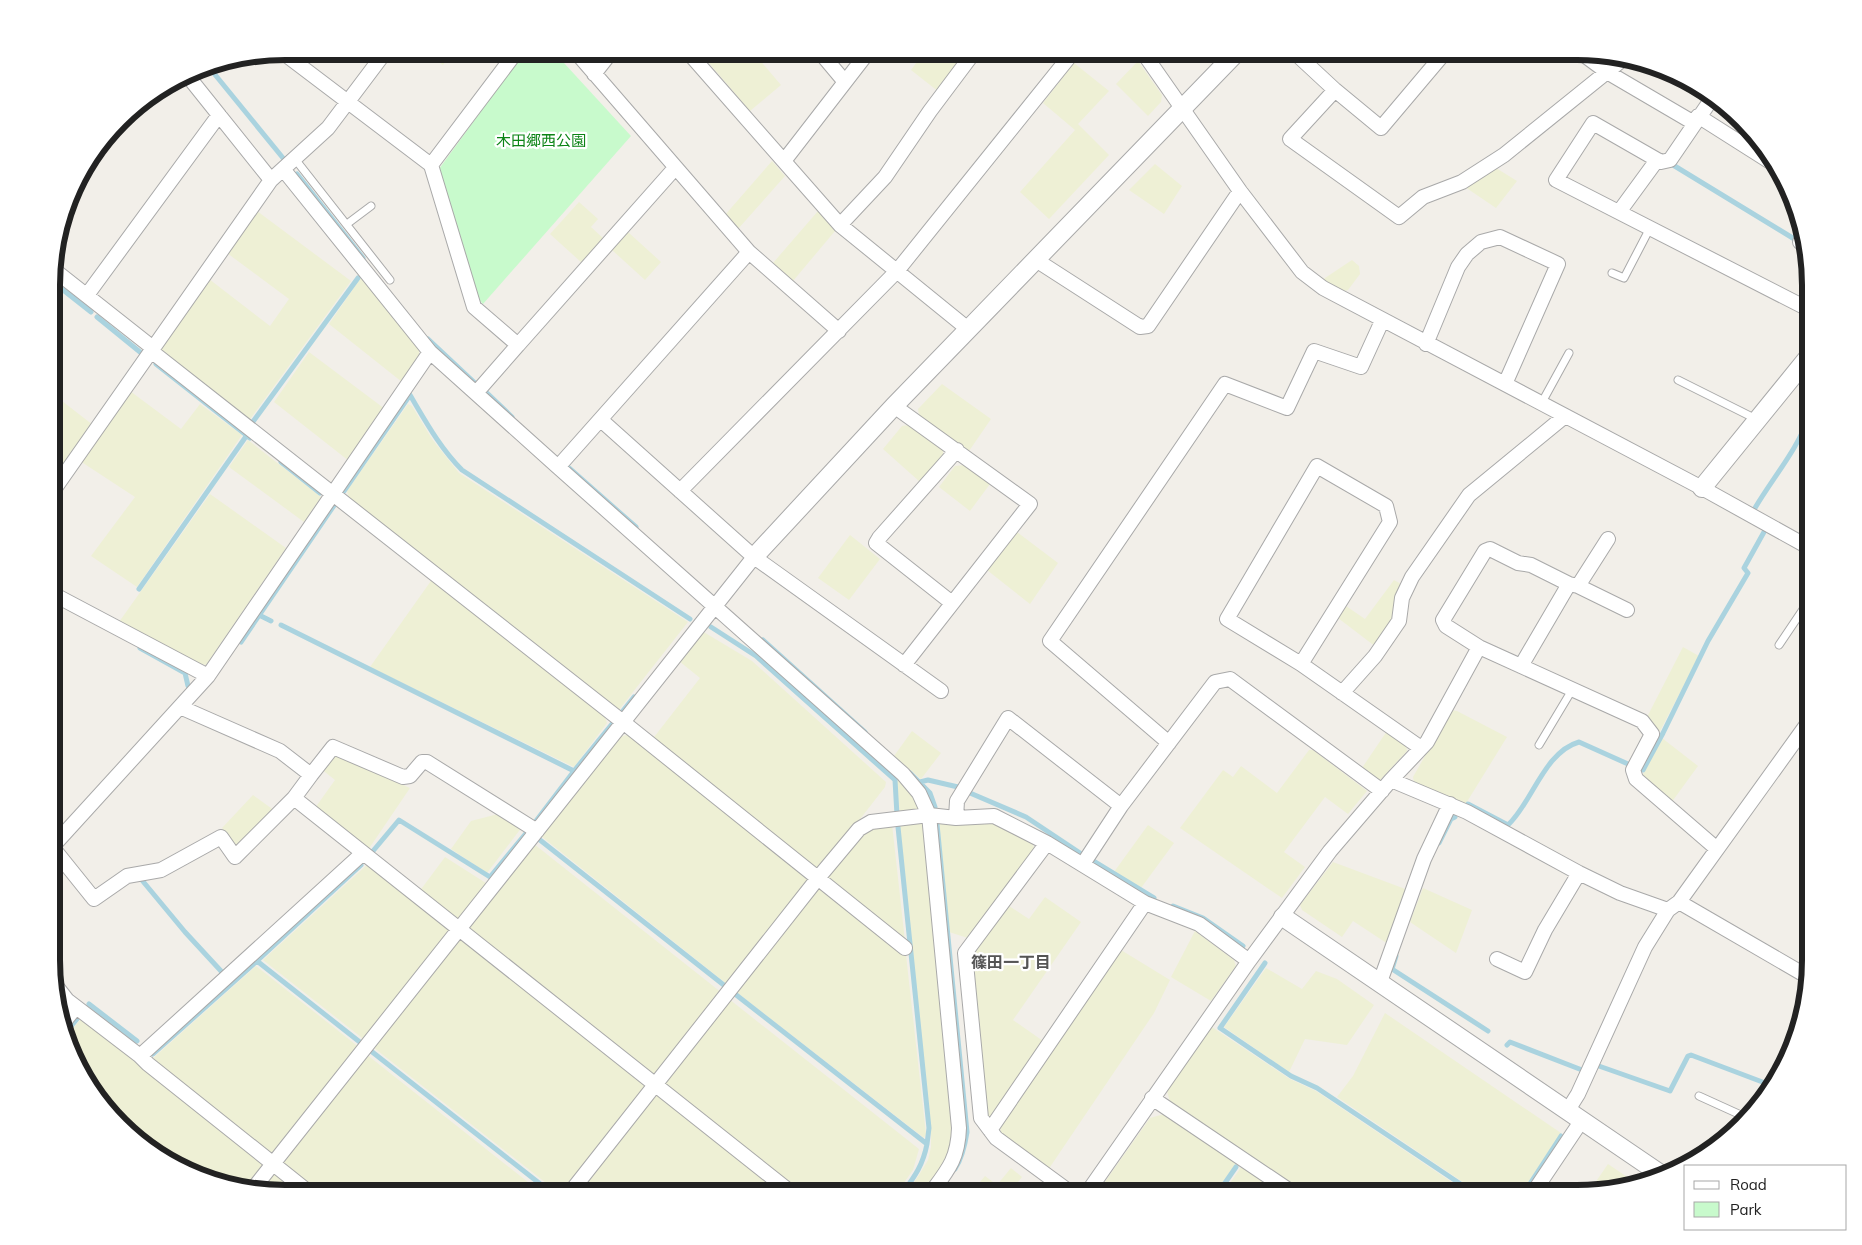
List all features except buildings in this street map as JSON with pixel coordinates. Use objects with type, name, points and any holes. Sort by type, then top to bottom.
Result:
[{"type":"street","points":[[293,60],[431,165],[474,307],[518,345]]},
{"type":"street","points":[[60,481],[271,180],[328,128],[379,60]]},
{"type":"street","points":[[431,165],[510,60]]},
{"type":"street","points":[[582,60],[749,252],[839,331]]},
{"type":"street","points":[[594,74],[605,60]]},
{"type":"street","points":[[695,60],[840,225],[968,329]]},
{"type":"street","points":[[827,60],[845,82]]},
{"type":"street","points":[[784,161],[862,60]]},
{"type":"street","points":[[840,225],[885,177],[930,111],[968,60]]},
{"type":"street","points":[[680,491],[896,271],[1067,60]]},
{"type":"street","points":[[1148,60],[1240,190],[1302,272],[1323,288],[1382,321],[1702,488],[1802,544]]},
{"type":"street","points":[[258,1183],[754,557],[894,406],[1229,60]]},
{"type":"street","points":[[1303,60],[1381,128],[1438,60]]},
{"type":"street","points":[[1591,60],[1607,72],[1763,158]]},
{"type":"street","points":[[1335,90],[1290,139],[1399,217],[1423,197],[1462,182],[1504,155],[1617,64]]},
{"type":"street","points":[[192,80],[271,180]]},
{"type":"street","points":[[1709,103],[1670,160],[1661,162],[1593,123],[1556,180],[1802,306]]},
{"type":"street","points":[[87,295],[219,114]]},
{"type":"street","points":[[1619,212],[1657,160]]},
{"type":"street","points":[[476,393],[675,168]]},
{"type":"street","points":[[283,169],[430,352],[903,774],[919,793],[930,815],[960,1128],[954,1160],[936,1185]]},
{"type":"street","points":[[1036,260],[1140,327],[1148,326],[1240,190]]},
{"type":"street","points":[[1426,344],[1458,267],[1467,254],[1481,242],[1500,237],[1558,264],[1505,384]]},
{"type":"street","points":[[558,468],[749,252]]},
{"type":"street","points":[[60,274],[905,948]]},
{"type":"street","points":[[1169,743],[1050,641],[1225,384],[1286,408],[1314,351],[1361,366],[1382,321]]},
{"type":"street","points":[[60,839],[208,676],[430,352]]},
{"type":"street","points":[[1702,488],[1802,365]]},
{"type":"street","points":[[894,406],[1030,504],[904,664]]},
{"type":"street","points":[[1342,693],[1375,656],[1399,621],[1402,598],[1412,577],[1469,495],[1565,416]]},
{"type":"street","points":[[601,420],[754,557],[941,691]]},
{"type":"street","points":[[952,603],[876,544],[879,538],[957,450]]},
{"type":"street","points":[[1301,664],[1390,522],[1386,506],[1317,466],[1227,619],[1301,664],[1421,748]]},
{"type":"street","points":[[1521,666],[1574,585],[1608,539]]},
{"type":"street","points":[[1627,610],[1532,565],[1518,563],[1490,548],[1485,551],[1443,620],[1446,626],[1479,647],[1647,726],[1652,734],[1633,770],[1636,779],[1717,849]]},
{"type":"street","points":[[60,599],[208,676]]},
{"type":"street","points":[[1093,1185],[1249,961],[1330,852],[1386,785],[1427,742],[1479,647]]},
{"type":"street","points":[[1082,864],[1121,806],[1215,682],[1230,679],[1386,785],[1450,804],[1620,893],[1674,906],[1802,974]]},
{"type":"street","points":[[180,707],[280,751],[311,775]]},
{"type":"street","points":[[956,818],[957,801],[1008,718],[1121,806]]},
{"type":"street","points":[[1537,1185],[1575,1115],[1578,1094],[1645,947],[1802,734]]},
{"type":"street","points":[[60,856],[94,898],[127,876],[161,870],[221,837],[235,857],[294,798],[333,747],[403,777],[410,776],[422,762],[427,762],[537,832]]},
{"type":"street","points":[[294,798],[459,931],[782,1185]]},
{"type":"street","points":[[1380,982],[1424,859],[1450,804]]},
{"type":"street","points":[[576,1185],[818,878],[859,828],[871,822],[930,815],[956,818],[994,816],[1047,843],[1146,902],[1199,924],[1249,961]]},
{"type":"street","points":[[1047,843],[965,953],[981,1118],[996,1138],[1059,1185]]},
{"type":"street","points":[[140,1056],[363,853]]},
{"type":"street","points":[[1497,959],[1525,972],[1546,930],[1579,873]]},
{"type":"street","points":[[990,1130],[1146,902]]},
{"type":"street","points":[[1283,917],[1656,1171]]},
{"type":"street","points":[[63,994],[76,1007],[140,1056],[300,1185]]},
{"type":"street","points":[[68,1017],[76,1007]]},
{"type":"street","points":[[1152,1098],[1281,1185]]},
{"type":"lane","points":[[295,159],[390,280]]},
{"type":"lane","points":[[347,224],[371,206]]},
{"type":"lane","points":[[1612,273],[1624,278],[1650,228]]},
{"type":"lane","points":[[1542,404],[1569,353]]},
{"type":"lane","points":[[1678,380],[1757,420]]},
{"type":"lane","points":[[1779,645],[1802,611]]},
{"type":"lane","points":[[1540,745],[1572,690]]},
{"type":"lane","points":[[1699,1096],[1740,1115]]},
{"type":"green space","points":[[436,60],[447,60],[443,65]]},
{"type":"green space","name":"木田郷西公園","points":[[518,60],[561,60],[631,136],[483,304],[478,299],[439,169]]},
{"type":"green space","points":[[710,60],[760,60],[781,85],[750,111],[708,62]]},
{"type":"green space","points":[[918,60],[962,60],[939,92],[911,70]]},
{"type":"green space","points":[[1138,61],[1162,95],[1161,102],[1148,116],[1116,84]]},
{"type":"green space","points":[[1074,63],[1109,91],[1078,124],[1109,155],[1049,219],[1020,192],[1075,130],[1043,103]]},
{"type":"green space","points":[[772,161],[785,176],[738,229],[725,215]]},
{"type":"green space","points":[[1155,164],[1182,186],[1164,214],[1129,190]]},
{"type":"green space","points":[[1496,168],[1517,181],[1496,208],[1465,187]]},
{"type":"green space","points":[[579,202],[598,219],[591,227],[604,239],[582,263],[550,234]]},
{"type":"green space","points":[[257,211],[351,281],[248,422],[163,354],[160,348],[209,279],[270,326],[289,299],[227,253]]},
{"type":"green space","points":[[818,211],[835,231],[793,281],[773,263]]},
{"type":"green space","points":[[628,232],[661,262],[645,280],[612,250]]},
{"type":"green space","points":[[1352,260],[1359,266],[1360,274],[1348,290],[1339,293],[1322,280]]},
{"type":"green space","points":[[362,276],[419,349],[419,357],[402,382],[329,324]]},
{"type":"green space","points":[[309,352],[385,409],[349,461],[274,402]]},
{"type":"green space","points":[[942,384],[991,419],[969,451],[919,416],[918,409]]},
{"type":"green space","points":[[130,391],[181,429],[200,404],[242,435],[137,587],[91,556],[135,497],[80,461]]},
{"type":"green space","points":[[60,399],[93,425],[60,471]]},
{"type":"green space","points":[[408,404],[412,406],[432,439],[459,473],[688,622],[618,711],[349,499],[347,491]]},
{"type":"green space","points":[[909,425],[943,450],[943,458],[920,482],[883,449],[902,426]]},
{"type":"green space","points":[[248,440],[321,497],[304,522],[229,467]]},
{"type":"green space","points":[[965,465],[990,484],[970,511],[939,487],[955,466]]},
{"type":"green space","points":[[210,494],[286,548],[206,665],[196,663],[119,622]]},
{"type":"green space","points":[[1017,532],[1058,563],[1030,604],[987,570]]},
{"type":"green space","points":[[850,535],[880,559],[849,600],[818,578]]},
{"type":"green space","points":[[433,578],[604,714],[607,723],[574,767],[370,667]]},
{"type":"green space","points":[[1394,580],[1401,584],[1395,614],[1376,647],[1338,618],[1346,606],[1365,619]]},
{"type":"green space","points":[[702,631],[752,661],[886,782],[885,787],[822,868],[813,869],[651,741],[700,678],[679,661]]},
{"type":"green space","points":[[1683,647],[1699,656],[1660,731],[1646,719]]},
{"type":"green space","points":[[1451,710],[1457,711],[1507,737],[1465,805],[1414,782],[1413,777]]},
{"type":"green space","points":[[912,731],[941,753],[921,779],[894,756]]},
{"type":"green space","points":[[1387,731],[1406,744],[1407,751],[1380,780],[1362,768]]},
{"type":"green space","points":[[630,734],[808,877],[808,884],[728,985],[541,836],[616,738]]},
{"type":"green space","points":[[1662,738],[1698,766],[1671,803],[1641,778]]},
{"type":"green space","points":[[1309,750],[1313,750],[1367,791],[1348,814],[1325,797],[1284,852],[1305,867],[1282,898],[1180,828],[1223,770],[1233,777],[1241,766],[1277,793]]},
{"type":"green space","points":[[337,756],[410,788],[368,850],[315,808],[335,780],[320,768],[327,759]]},
{"type":"green space","points":[[900,779],[914,797],[920,812],[900,814],[896,780]]},
{"type":"green space","points":[[253,795],[275,811],[242,846],[233,844],[222,828]]},
{"type":"green space","points":[[498,814],[522,827],[487,873],[451,849],[471,821]]},
{"type":"green space","points":[[920,821],[925,825],[953,1129],[949,1156],[930,1185],[912,1185],[928,1160],[931,1147],[931,1131],[899,823]]},
{"type":"green space","points":[[992,822],[1032,843],[1035,850],[971,939],[949,932],[939,823]]},
{"type":"green space","points":[[892,824],[905,941],[829,882],[827,875],[860,834],[871,827]]},
{"type":"green space","points":[[1148,825],[1174,843],[1141,888],[1114,872]]},
{"type":"green space","points":[[534,844],[722,993],[657,1076],[650,1076],[469,933],[469,927]]},
{"type":"green space","points":[[445,857],[489,885],[462,920],[454,921],[419,892]]},
{"type":"green space","points":[[1333,862],[1408,890],[1388,944],[1353,921],[1342,937],[1302,910],[1300,905]]},
{"type":"green space","points":[[369,863],[449,927],[450,936],[366,1041],[263,960]]},
{"type":"green space","points":[[1423,888],[1472,910],[1456,953],[1410,922]]},
{"type":"green space","points":[[823,889],[906,955],[926,1134],[924,1138],[735,991],[814,890]]},
{"type":"green space","points":[[1045,897],[1081,922],[1013,1020],[1043,1041],[991,1118],[988,1118],[971,956],[1009,906],[1029,919]]},
{"type":"green space","points":[[1195,931],[1234,960],[1236,966],[1211,1001],[1171,977]]},
{"type":"green space","points":[[458,940],[464,940],[646,1083],[646,1089],[570,1185],[549,1185],[373,1047]]},
{"type":"green space","points":[[1121,950],[1170,980],[1154,1013],[1048,1170],[1001,1135],[1000,1124]]},
{"type":"green space","points":[[256,966],[360,1048],[275,1155],[268,1156],[150,1061]]},
{"type":"green space","points":[[1266,968],[1302,989],[1316,971],[1337,979],[1374,1005],[1347,1045],[1305,1039],[1289,1072],[1224,1027]]},
{"type":"green space","points":[[729,999],[919,1149],[913,1170],[902,1185],[789,1185],[663,1086]]},
{"type":"green space","points":[[1385,1013],[1561,1133],[1526,1185],[1467,1185],[1337,1097],[1353,1076]]},
{"type":"green space","points":[[81,1019],[263,1163],[264,1169],[253,1183],[241,1181],[185,1162],[148,1139],[106,1097],[83,1060],[71,1030]]},
{"type":"green space","points":[[1212,1027],[1290,1079],[1316,1091],[1456,1185],[1294,1185],[1170,1102],[1167,1091]]},
{"type":"green space","points":[[366,1054],[532,1185],[304,1185],[283,1168],[282,1160]]},
{"type":"green space","points":[[652,1093],[658,1093],[775,1185],[580,1185]]},
{"type":"green space","points":[[1164,1114],[1236,1163],[1221,1185],[1103,1185],[1150,1118]]},
{"type":"green space","points":[[1608,1164],[1629,1179],[1621,1181],[1594,1185]]},
{"type":"green space","points":[[1242,1166],[1269,1185],[1229,1185]]},
{"type":"green space","points":[[1011,1168],[1022,1177],[1016,1185],[997,1185]]},
{"type":"green space","points":[[271,1174],[278,1174],[292,1185],[270,1185],[263,1184]]},
{"type":"green space","points":[[985,1176],[997,1185],[978,1185]]},
{"type":"waterway","points":[[213,72],[283,158]]},
{"type":"waterway","points":[[1673,165],[1796,240]]},
{"type":"waterway","points":[[297,174],[363,258]]},
{"type":"waterway","points":[[252,423],[358,278]]},
{"type":"waterway","points":[[60,288],[91,312]]},
{"type":"waterway","points":[[97,317],[140,352]]},
{"type":"waterway","points":[[428,339],[476,384]]},
{"type":"waterway","points":[[156,364],[250,438]]},
{"type":"waterway","points":[[487,393],[512,417]]},
{"type":"waterway","points":[[344,491],[410,395],[440,444],[462,470],[690,619]]},
{"type":"waterway","points":[[1755,508],[1802,433]]},
{"type":"waterway","points":[[139,589],[247,435]]},
{"type":"waterway","points":[[281,462],[320,493]]},
{"type":"waterway","points":[[569,468],[636,527]]},
{"type":"waterway","points":[[241,642],[335,504]]},
{"type":"waterway","points":[[1643,770],[1708,641],[1748,573],[1744,568],[1764,532]]},
{"type":"waterway","points":[[259,615],[271,621]]},
{"type":"waterway","points":[[281,625],[574,771],[536,821]]},
{"type":"waterway","points":[[711,627],[756,656],[895,780],[897,815]]},
{"type":"waterway","points":[[763,640],[865,732]]},
{"type":"waterway","points":[[140,648],[185,673],[188,686]]},
{"type":"waterway","points":[[622,712],[634,697]]},
{"type":"waterway","points":[[574,771],[612,724]]},
{"type":"waterway","points":[[1468,804],[1508,825],[1517,816],[1547,767],[1567,748],[1579,742],[1628,764]]},
{"type":"waterway","points":[[910,773],[930,793],[935,807]]},
{"type":"waterway","points":[[920,782],[928,780],[958,787]]},
{"type":"waterway","points":[[970,793],[1026,817],[1080,853]]},
{"type":"waterway","points":[[1439,843],[1451,819],[1455,817]]},
{"type":"waterway","points":[[373,851],[399,820],[490,877],[527,832]]},
{"type":"waterway","points":[[937,824],[967,1132],[963,1151],[955,1169]]},
{"type":"waterway","points":[[898,827],[929,1128],[927,1144]]},
{"type":"waterway","points":[[540,840],[725,986]]},
{"type":"waterway","points":[[1090,859],[1154,898]]},
{"type":"waterway","points":[[153,1054],[361,865]]},
{"type":"waterway","points":[[141,879],[185,932],[221,971]]},
{"type":"waterway","points":[[1173,906],[1203,918],[1243,946]]},
{"type":"waterway","points":[[1396,956],[1392,969],[1488,1031]]},
{"type":"waterway","points":[[257,961],[361,1043]]},
{"type":"waterway","points":[[1265,963],[1220,1028],[1291,1076],[1317,1088],[1462,1185]]},
{"type":"waterway","points":[[735,994],[927,1144],[918,1170],[909,1185]]},
{"type":"waterway","points":[[89,1004],[137,1041]]},
{"type":"waterway","points":[[71,1027],[77,1019]]},
{"type":"waterway","points":[[1507,1045],[1510,1042],[1582,1070]]},
{"type":"waterway","points":[[371,1051],[542,1185]]},
{"type":"waterway","points":[[1596,1065],[1670,1091],[1688,1056],[1691,1055],[1765,1083]]},
{"type":"waterway","points":[[1529,1185],[1561,1136]]},
{"type":"waterway","points":[[1224,1185],[1236,1167]]},
{"type":"district","name":"篠田一丁目","points":[[1011,962]]}]
